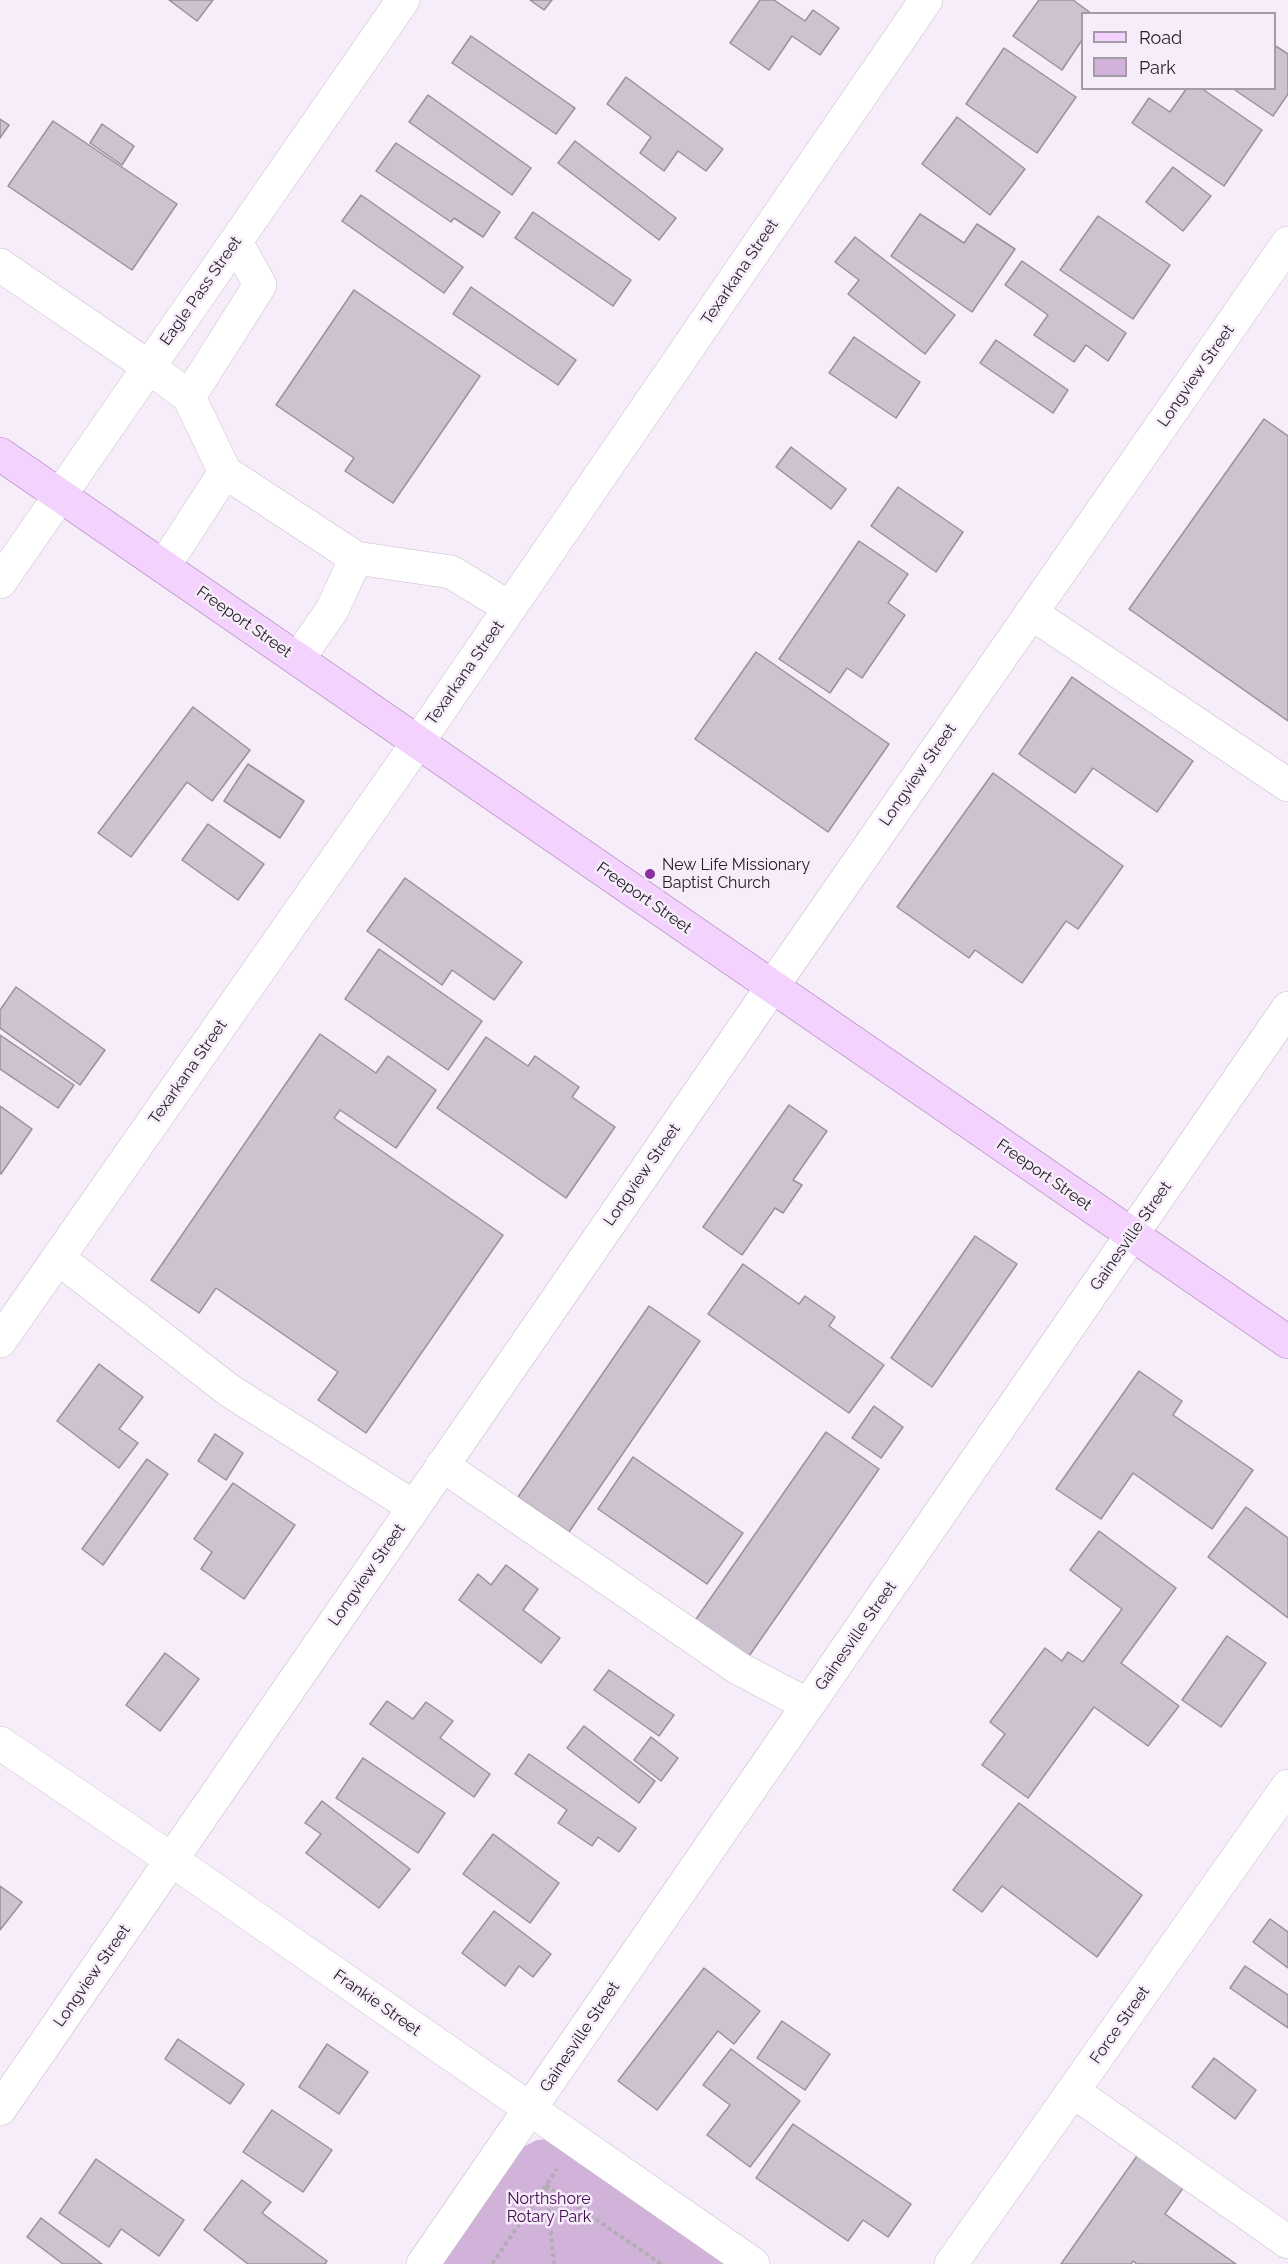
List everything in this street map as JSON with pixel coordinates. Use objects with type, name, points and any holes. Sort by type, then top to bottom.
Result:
[{"type":"main road","name":"Freeport Street","points":[[0,454],[1288,1342]]},
{"type":"street","name":"Eagle Pass Street","points":[[0,582],[403,0]]},
{"type":"street","name":"Texarkana Street","points":[[0,1341],[418,742],[926,0]]},
{"type":"street","points":[[189,397],[260,285],[236,242]]},
{"type":"street","name":"Longview Street","points":[[0,2109],[1030,613],[1288,243]]},
{"type":"street","points":[[0,265],[189,397],[225,472],[356,558],[451,572],[510,608]]},
{"type":"street","points":[[164,566],[225,472]]},
{"type":"street","points":[[298,660],[332,610],[356,558]]},
{"type":"street","points":[[1030,613],[1288,784]]},
{"type":"street","name":"Gainesville Street","points":[[423,2264],[1288,1008]]},
{"type":"street","points":[[58,1258],[230,1391],[414,1507]]},
{"type":"street","points":[[442,1465],[738,1668],[808,1705]]},
{"type":"street","name":"Frankie Street","points":[[0,1743],[753,2264]]},
{"type":"street","name":"Force Street","points":[[951,2264],[1288,1786]]},
{"type":"street","points":[[1074,2092],[1288,2242]]},
{"type":"path","points":[[492,2264],[577,2141]]},
{"type":"path","points":[[546,2185],[554,2264]]},
{"type":"path","points":[[546,2185],[661,2264]]},
{"type":"green space","name":"Northshore Rotary Park","points":[[548,2139],[724,2264],[443,2264],[523,2147],[537,2140]]},
{"type":"building","points":[[169,0],[213,0],[197,21]]},
{"type":"building","points":[[530,0],[552,0],[544,10]]},
{"type":"building","points":[[760,0],[774,0],[805,21],[813,10],[839,28],[820,55],[792,36],[769,70],[730,43]]},
{"type":"building","points":[[1039,0],[1073,0],[1089,12],[1081,12],[1081,42],[1062,70],[1013,36]]},
{"type":"building","points":[[471,36],[575,108],[556,134],[452,63]]},
{"type":"building","points":[[1276,46],[1288,54],[1288,94],[1273,116],[1235,90],[1276,90]]},
{"type":"building","points":[[1004,48],[1076,97],[1037,153],[966,104]]},
{"type":"building","points":[[626,77],[723,149],[706,171],[678,151],[664,171],[640,153],[651,137],[607,104]]},
{"type":"building","points":[[1186,90],[1204,90],[1262,130],[1224,186],[1132,123],[1149,98],[1170,112]]},
{"type":"building","points":[[428,95],[531,168],[512,195],[409,122]]},
{"type":"building","points":[[957,117],[1025,169],[990,215],[922,164]]},
{"type":"building","points":[[0,119],[9,125],[0,138]]},
{"type":"building","points":[[53,121],[177,204],[132,270],[8,186]]},
{"type":"building","points":[[102,124],[134,146],[122,165],[90,143]]},
{"type":"building","points":[[575,141],[676,218],[659,240],[558,163]]},
{"type":"building","points":[[396,143],[500,212],[483,237],[454,218],[451,222],[376,171]]},
{"type":"building","points":[[1173,167],[1211,196],[1183,231],[1146,202]]},
{"type":"building","points":[[361,195],[463,267],[444,293],[342,221]]},
{"type":"building","points":[[533,212],[631,280],[613,306],[515,238]]},
{"type":"building","points":[[920,214],[964,243],[977,224],[1015,249],[972,312],[891,256]]},
{"type":"building","points":[[1098,216],[1170,265],[1133,319],[1060,270]]},
{"type":"building","points":[[855,237],[955,315],[925,354],[848,294],[859,280],[835,262]]},
{"type":"building","points":[[1022,261],[1126,333],[1108,361],[1086,345],[1074,362],[1034,335],[1048,315],[1005,285]]},
{"type":"building","points":[[471,287],[576,360],[558,385],[453,314]]},
{"type":"building","points":[[354,290],[480,376],[393,503],[345,471],[354,458],[276,405]]},
{"type":"building","points":[[854,337],[920,382],[896,418],[829,373]]},
{"type":"building","points":[[996,340],[1068,390],[1053,413],[980,363]]},
{"type":"building","points":[[1264,419],[1288,436],[1288,721],[1129,609]]},
{"type":"building","points":[[791,447],[846,489],[831,509],[776,467]]},
{"type":"building","points":[[898,487],[963,532],[936,572],[871,526]]},
{"type":"building","points":[[859,541],[908,574],[888,603],[905,615],[862,678],[847,668],[830,693],[779,659]]},
{"type":"building","points":[[756,652],[889,744],[828,832],[695,739]]},
{"type":"building","points":[[1072,677],[1193,761],[1157,812],[1093,768],[1075,793],[1019,754]]},
{"type":"building","points":[[193,707],[250,750],[212,801],[187,782],[131,857],[98,833]]},
{"type":"building","points":[[248,764],[304,801],[280,838],[224,801]]},
{"type":"building","points":[[993,773],[1123,866],[1078,929],[1066,921],[1022,983],[975,950],[969,958],[897,907]]},
{"type":"building","points":[[208,824],[264,864],[238,900],[182,860]]},
{"type":"building","points":[[405,878],[522,962],[494,1000],[452,970],[442,985],[367,931]]},
{"type":"building","points":[[379,949],[482,1021],[448,1070],[345,999]]},
{"type":"building","points":[[16,987],[105,1050],[80,1085],[0,1028],[0,1010]]},
{"type":"building","points":[[320,1034],[376,1073],[388,1056],[436,1090],[396,1148],[340,1110],[334,1118],[503,1235],[366,1433],[318,1400],[338,1372],[216,1288],[199,1313],[151,1280]]},
{"type":"building","points":[[0,1035],[74,1085],[58,1108],[0,1069]]},
{"type":"building","points":[[486,1037],[528,1066],[535,1056],[579,1087],[572,1097],[615,1127],[566,1198],[437,1108]]},
{"type":"building","points":[[789,1105],[827,1131],[793,1180],[802,1185],[783,1213],[775,1208],[742,1255],[703,1227]]},
{"type":"building","points":[[0,1106],[32,1129],[1,1174],[0,1173]]},
{"type":"building","points":[[975,1236],[1017,1264],[932,1387],[891,1358]]},
{"type":"building","points":[[743,1264],[799,1304],[805,1296],[835,1317],[829,1326],[884,1365],[849,1413],[708,1314]]},
{"type":"building","points":[[649,1306],[700,1341],[569,1532],[518,1497]]},
{"type":"building","points":[[99,1364],[143,1397],[119,1429],[138,1443],[119,1468],[57,1421]]},
{"type":"building","points":[[1139,1371],[1182,1401],[1173,1415],[1253,1470],[1212,1529],[1133,1473],[1101,1519],[1056,1489]]},
{"type":"building","points":[[874,1406],[903,1427],[881,1458],[852,1438]]},
{"type":"building","points":[[826,1432],[879,1469],[747,1659],[694,1622]]},
{"type":"building","points":[[215,1434],[243,1453],[226,1480],[198,1461]]},
{"type":"building","points":[[633,1457],[743,1533],[707,1584],[598,1509]]},
{"type":"building","points":[[147,1459],[168,1474],[103,1565],[82,1549]]},
{"type":"building","points":[[233,1483],[295,1525],[244,1599],[201,1569],[212,1552],[194,1539]]},
{"type":"building","points":[[1246,1507],[1288,1538],[1288,1618],[1208,1557]]},
{"type":"building","points":[[1099,1531],[1176,1588],[1121,1663],[1179,1706],[1148,1746],[1094,1707],[1028,1798],[982,1765],[1005,1734],[990,1722],[1045,1648],[1062,1661],[1068,1652],[1083,1662],[1122,1609],[1070,1570]]},
{"type":"building","points":[[506,1565],[538,1589],[523,1610],[560,1638],[541,1663],[459,1600],[478,1574],[491,1585]]},
{"type":"building","points":[[1227,1636],[1266,1663],[1221,1727],[1182,1700]]},
{"type":"building","points":[[165,1653],[199,1679],[160,1731],[126,1705]]},
{"type":"building","points":[[609,1670],[674,1715],[659,1736],[594,1690]]},
{"type":"building","points":[[387,1701],[413,1719],[426,1702],[453,1721],[440,1738],[490,1774],[474,1797],[370,1724]]},
{"type":"building","points":[[584,1726],[655,1781],[639,1803],[567,1748]]},
{"type":"building","points":[[651,1737],[678,1758],[661,1781],[634,1760]]},
{"type":"building","points":[[529,1754],[636,1828],[619,1852],[598,1837],[592,1846],[558,1823],[567,1810],[515,1774]]},
{"type":"building","points":[[363,1758],[445,1813],[418,1853],[336,1798]]},
{"type":"building","points":[[322,1801],[410,1869],[379,1908],[306,1853],[321,1834],[305,1823]]},
{"type":"building","points":[[1019,1803],[1142,1895],[1097,1957],[1002,1886],[982,1912],[953,1890]]},
{"type":"building","points":[[493,1834],[559,1883],[530,1923],[463,1874]]},
{"type":"building","points":[[0,1886],[22,1902],[0,1930]]},
{"type":"building","points":[[494,1911],[551,1954],[533,1977],[519,1966],[505,1986],[462,1953]]},
{"type":"building","points":[[1270,1919],[1288,1932],[1288,1968],[1253,1942]]},
{"type":"building","points":[[1245,1966],[1288,1995],[1288,2028],[1230,1988]]},
{"type":"building","points":[[704,1968],[760,2011],[734,2044],[718,2031],[657,2110],[618,2081]]},
{"type":"building","points":[[782,2021],[830,2054],[805,2090],[757,2058]]},
{"type":"building","points":[[178,2039],[244,2084],[230,2104],[165,2059]]},
{"type":"building","points":[[327,2044],[368,2072],[339,2114],[299,2087]]},
{"type":"building","points":[[731,2049],[800,2101],[750,2167],[707,2135],[730,2105],[703,2085]]},
{"type":"building","points":[[1214,2058],[1256,2090],[1235,2119],[1192,2087]]},
{"type":"building","points":[[272,2110],[332,2150],[303,2192],[243,2152]]},
{"type":"building","points":[[793,2124],[911,2204],[888,2237],[863,2220],[848,2241],[756,2178]]},
{"type":"building","points":[[1137,2156],[1183,2188],[1165,2214],[1236,2264],[1137,2264],[1133,2261],[1131,2264],[1061,2264]]},
{"type":"building","points":[[96,2159],[184,2220],[159,2256],[121,2229],[109,2247],[59,2213]]},
{"type":"building","points":[[242,2180],[271,2202],[262,2213],[327,2261],[325,2264],[248,2264],[204,2230]]},
{"type":"building","points":[[41,2218],[102,2264],[63,2264],[27,2237]]},
{"type":"place","name":"New Life Missionary Baptist Church","points":[[650,874]]}]
